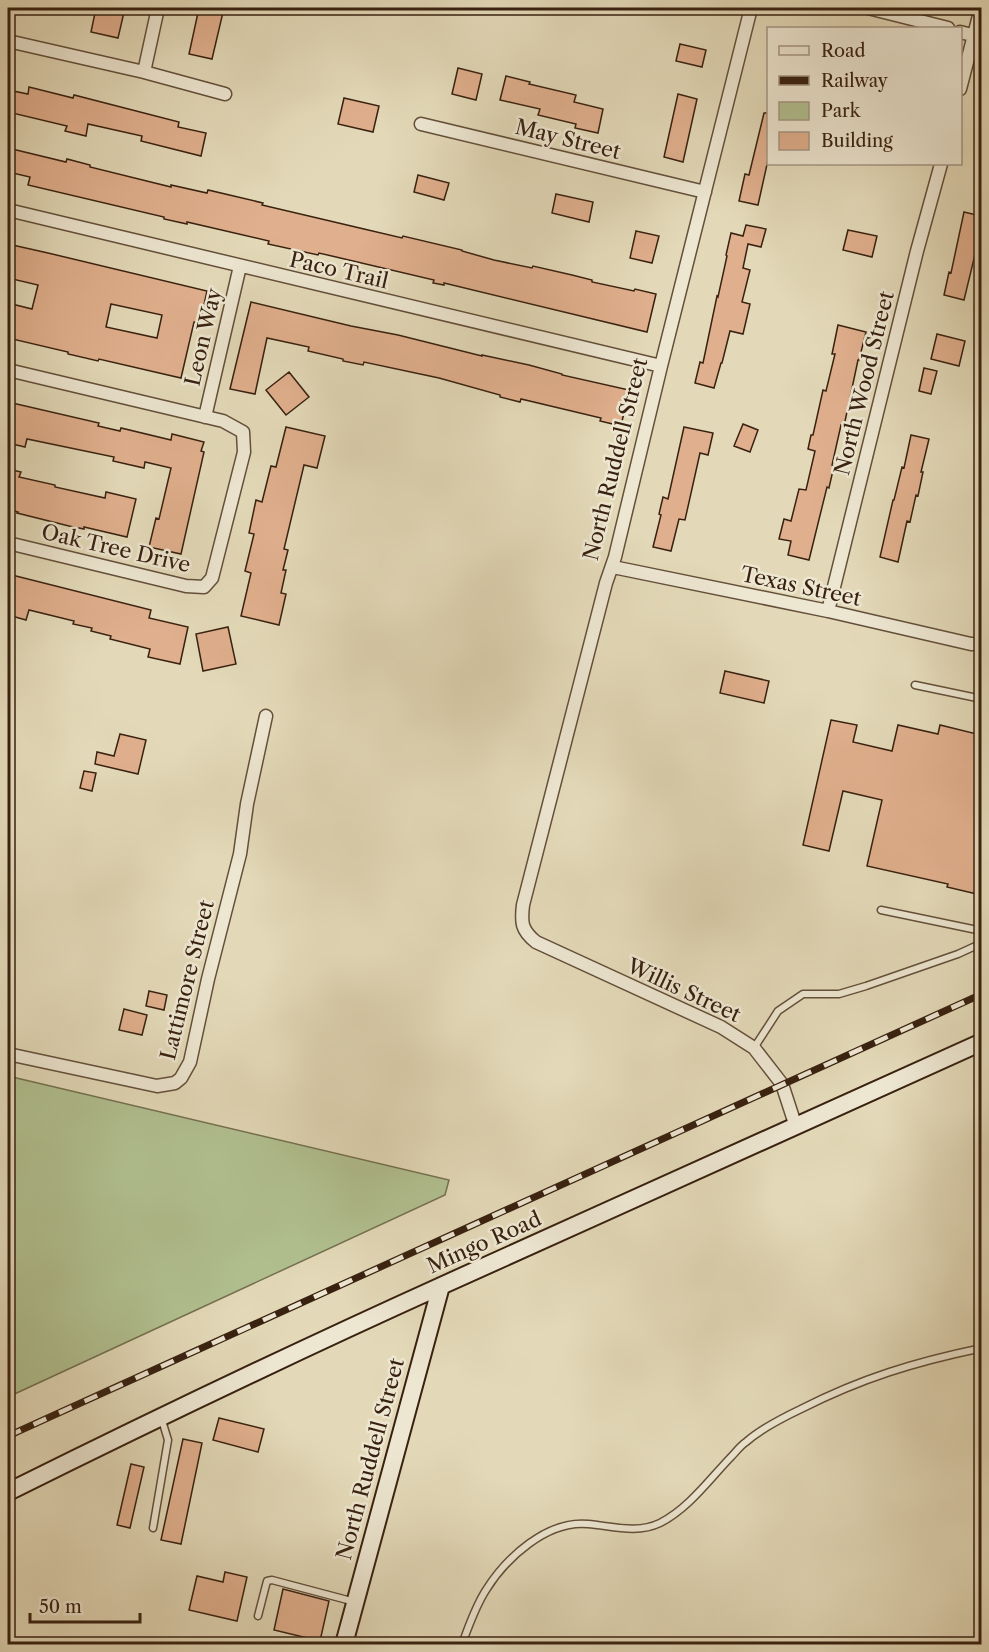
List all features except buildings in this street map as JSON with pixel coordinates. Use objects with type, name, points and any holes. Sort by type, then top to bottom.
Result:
[{"type":"street","points":[[144,72],[158,8]]},
{"type":"street","name":"North Ruddell Street","points":[[522,922],[523,905],[548,805],[606,583],[613,567],[751,8]]},
{"type":"street","points":[[868,8],[944,27]]},
{"type":"street","points":[[962,83],[978,36],[981,8]]},
{"type":"street","points":[[962,32],[978,36]]},
{"type":"street","points":[[8,41],[144,72],[225,94]]},
{"type":"street","name":"May Street","points":[[421,124],[705,192]]},
{"type":"street","name":"North Wood Street","points":[[828,611],[940,165]]},
{"type":"street","name":"Paco Trail","points":[[8,210],[661,366]]},
{"type":"street","name":"Leon Way","points":[[205,417],[240,266]]},
{"type":"street","points":[[8,370],[205,417]]},
{"type":"street","name":"Oak Tree Drive","points":[[8,543],[186,586],[204,587],[212,578],[244,452],[243,432],[223,421],[205,417]]},
{"type":"street","name":"Texas Street","points":[[613,567],[981,645]]},
{"type":"street","name":"Lattimore Street","points":[[8,1054],[157,1086],[175,1083],[182,1078],[190,1062],[208,979],[240,854],[266,716]]},
{"type":"street","name":"Willis Street","points":[[522,922],[527,935],[536,942],[721,1028],[754,1047],[782,1084],[796,1127]]},
{"type":"street","name":"Mingo Road","points":[[8,1492],[160,1416],[441,1286],[981,1042]]},
{"type":"street","name":"North Ruddell Street","points":[[344,1644],[441,1286]]},
{"type":"lane","points":[[915,685],[981,699]]},
{"type":"lane","points":[[881,910],[981,931]]},
{"type":"lane","points":[[754,1047],[778,1011],[803,994],[839,993],[866,987],[958,954],[981,943]]},
{"type":"lane","points":[[462,1644],[470,1620],[485,1591],[497,1575],[532,1542],[547,1533],[561,1527],[587,1523],[620,1528],[645,1528],[658,1524],[695,1496],[745,1442],[778,1420],[840,1389],[870,1378],[929,1359],[981,1348]]},
{"type":"lane","points":[[153,1528],[168,1440],[160,1416]]},
{"type":"lane","points":[[258,1616],[267,1581],[272,1580],[355,1602]]},
{"type":"green space","points":[[8,1076],[449,1180],[445,1195],[8,1397]]},
{"type":"railway","points":[[8,1436],[982,994]]}]
